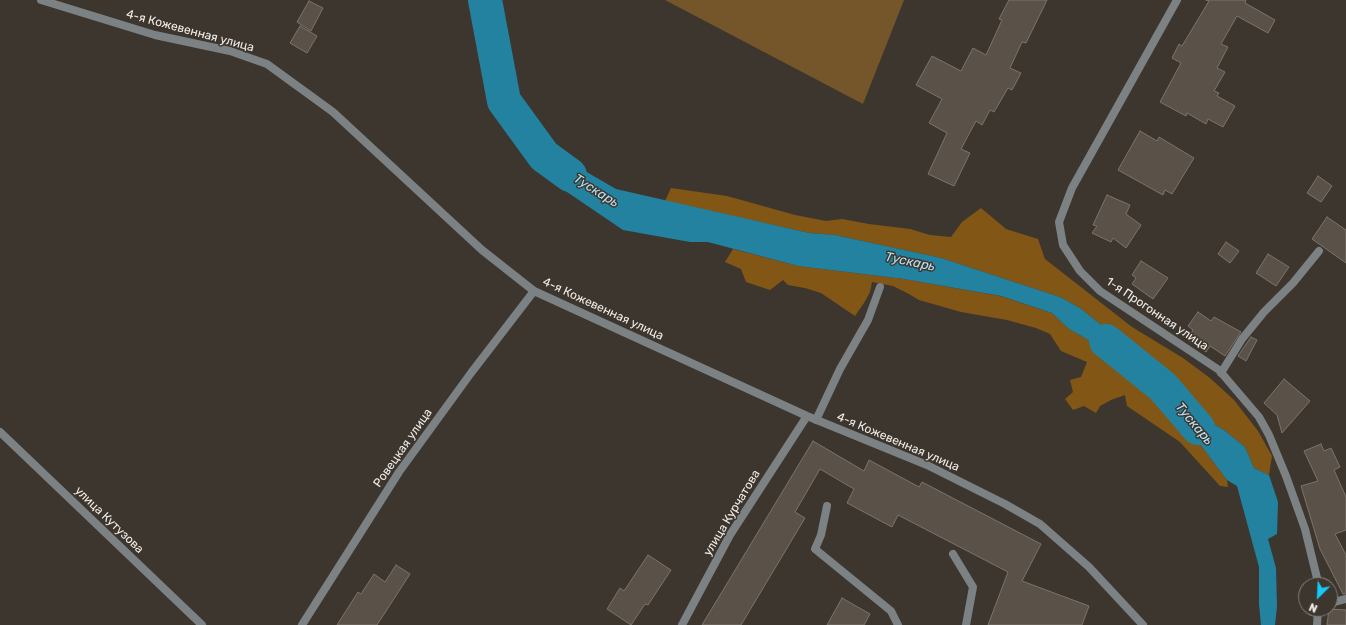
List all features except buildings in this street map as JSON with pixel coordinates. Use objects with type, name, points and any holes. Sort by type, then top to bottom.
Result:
[{"type":"street","name":"4-я Кожевенная улица","points":[[41,0],[154,35],[230,52],[267,64],[333,112],[482,250],[534,291],[816,420],[927,465],[1005,504],[1040,524],[1089,567],[1143,625]]},
{"type":"street","name":"1-я Прогонная улица","points":[[1177,0],[1072,188],[1059,222],[1063,246],[1080,271],[1100,291],[1178,342],[1221,373],[1259,417],[1269,435],[1286,476],[1305,529],[1317,577]]},
{"type":"street","points":[[1221,373],[1242,339],[1264,312],[1293,283],[1319,251]]},
{"type":"street","points":[[816,420],[840,369],[868,320],[880,287]]},
{"type":"street","name":"Ровецкая улица","points":[[302,625],[399,472],[471,373],[534,291]]},
{"type":"street","name":"улица Курчатова","points":[[682,625],[730,535],[807,416]]},
{"type":"street","name":"улица Кутузова","points":[[0,432],[202,625]]},
{"type":"street","points":[[827,506],[822,535],[815,549],[891,612],[898,625]]},
{"type":"street","points":[[953,554],[973,587],[966,625]]},
{"type":"shaded area","points":[[665,0],[904,0],[863,104]]},
{"type":"shaded area","points":[[671,188],[727,196],[795,215],[826,221],[842,219],[910,229],[930,235],[951,237],[962,222],[981,208],[1006,229],[1038,239],[1045,259],[1132,327],[1183,358],[1210,378],[1234,400],[1258,431],[1272,456],[1269,475],[1254,468],[1245,447],[1224,430],[1201,417],[1166,369],[1125,344],[1080,308],[1060,297],[941,258],[835,235],[809,233],[665,201]]},
{"type":"shaded area","points":[[733,249],[798,266],[904,279],[1000,296],[1052,313],[1069,329],[1142,370],[1163,387],[1168,393],[1181,419],[1227,480],[1228,487],[1220,486],[1180,442],[1127,406],[1125,395],[1100,406],[1096,413],[1084,406],[1073,410],[1065,399],[1073,392],[1070,380],[1081,377],[1087,362],[1061,351],[1050,334],[1036,328],[1007,320],[961,312],[919,300],[893,286],[872,282],[870,292],[855,316],[821,293],[788,285],[783,280],[770,290],[746,282],[741,269],[725,262]]},
{"type":"water","points":[[477,17],[496,17],[502,62],[512,112],[536,145],[554,153],[616,189],[809,233],[835,235],[941,258],[1060,297],[1080,308],[1125,344],[1166,369],[1201,417],[1224,430],[1245,447],[1254,468],[1269,475],[1278,502],[1277,534],[1268,539],[1276,568],[1277,606],[1275,625],[1261,625],[1259,604],[1259,567],[1237,486],[1227,480],[1181,419],[1168,393],[1142,370],[1069,329],[1052,313],[1001,296],[904,279],[798,266],[708,242],[690,242],[623,230],[536,171],[501,123],[496,102],[494,81],[498,70],[496,56],[481,46]]},
{"type":"waterway","name":"Тускарь","points":[[485,0],[504,101],[544,156],[570,175]]},
{"type":"waterway","name":"Тускарь","points":[[1106,341],[1163,387],[1198,428]]}]
